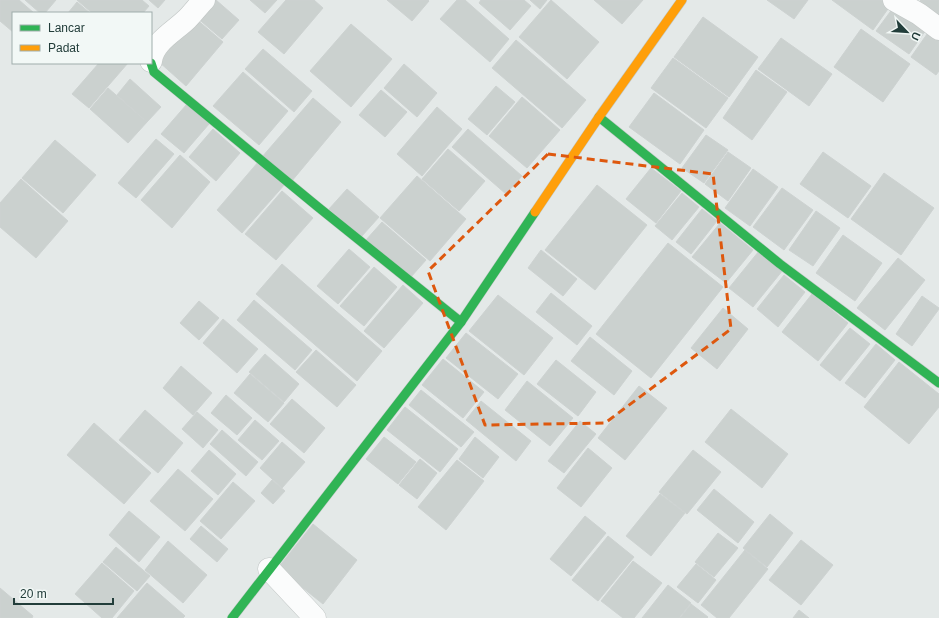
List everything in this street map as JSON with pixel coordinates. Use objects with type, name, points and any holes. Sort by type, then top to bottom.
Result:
[{"type":"street","points":[[152,55],[158,44],[186,19],[204,0]]},
{"type":"street","points":[[232,618],[461,322],[599,117],[682,0]]},
{"type":"street","points":[[894,0],[919,14],[939,29]]},
{"type":"street","points":[[152,64],[154,72],[461,322]]},
{"type":"street","points":[[599,117],[780,264],[939,383]]},
{"type":"street","points":[[269,569],[315,618]]},
{"type":"highlighted area","points":[[548,154],[713,174],[731,329],[605,423],[485,425],[428,271]]},
{"type":"building","points":[[0,0],[19,0],[33,12],[12,12],[12,31],[0,21]]},
{"type":"building","points":[[25,0],[56,0],[46,12],[39,12]]},
{"type":"building","points":[[77,0],[142,0],[149,6],[144,12],[91,12]]},
{"type":"building","points":[[149,0],[165,0],[158,8]]},
{"type":"building","points":[[209,0],[216,0],[239,20],[222,39],[195,16]]},
{"type":"building","points":[[250,0],[277,0],[265,13]]},
{"type":"building","points":[[286,0],[314,0],[323,8],[284,54],[258,32]]},
{"type":"building","points":[[387,0],[428,0],[429,1],[412,21]]},
{"type":"building","points":[[457,0],[465,0],[509,39],[490,62],[440,19]]},
{"type":"building","points":[[481,0],[524,0],[531,6],[510,30],[479,3]]},
{"type":"building","points":[[530,0],[547,0],[540,9]]},
{"type":"building","points":[[551,0],[599,42],[567,79],[519,37]]},
{"type":"building","points":[[594,0],[643,0],[622,24]]},
{"type":"building","points":[[767,0],[808,0],[794,19]]},
{"type":"building","points":[[832,0],[881,0],[890,6],[873,30]]},
{"type":"building","points":[[939,0],[939,15],[920,1]]},
{"type":"building","points":[[77,2],[89,12],[69,12]]},
{"type":"building","points":[[896,4],[928,27],[909,54],[876,31]]},
{"type":"building","points":[[703,17],[758,57],[729,97],[674,57]]},
{"type":"building","points":[[195,18],[223,42],[186,86],[158,61]]},
{"type":"building","points":[[351,24],[392,59],[351,107],[310,71]]},
{"type":"building","points":[[932,27],[939,32],[939,71],[936,75],[911,57]]},
{"type":"building","points":[[861,29],[910,64],[883,102],[834,67]]},
{"type":"building","points":[[781,38],[832,74],[809,106],[758,69]]},
{"type":"building","points":[[516,40],[586,100],[562,128],[492,68]]},
{"type":"building","points":[[263,49],[312,91],[294,112],[245,69]]},
{"type":"building","points":[[673,58],[728,98],[706,128],[651,88]]},
{"type":"building","points":[[98,64],[127,64],[89,108],[72,94]]},
{"type":"building","points":[[404,64],[437,93],[417,117],[384,88]]},
{"type":"building","points":[[756,70],[787,92],[752,140],[723,118]]},
{"type":"building","points":[[243,72],[288,111],[259,145],[213,106]]},
{"type":"building","points":[[130,79],[161,107],[147,122],[117,95]]},
{"type":"building","points":[[496,86],[515,102],[487,135],[468,119]]},
{"type":"building","points":[[108,88],[147,122],[128,143],[90,109]]},
{"type":"building","points":[[381,90],[407,112],[385,137],[359,115]]},
{"type":"building","points":[[654,93],[704,130],[680,164],[629,127]]},
{"type":"building","points":[[522,97],[560,130],[527,168],[489,136]]},
{"type":"building","points":[[313,98],[341,122],[291,182],[262,157]]},
{"type":"building","points":[[187,104],[209,124],[184,153],[161,134]]},
{"type":"building","points":[[437,107],[462,129],[422,176],[397,154]]},
{"type":"building","points":[[213,129],[240,153],[216,181],[189,157]]},
{"type":"building","points":[[468,129],[522,176],[506,194],[452,147]]},
{"type":"building","points":[[706,135],[728,150],[704,183],[682,168]]},
{"type":"building","points":[[156,139],[174,154],[136,198],[118,183]]},
{"type":"building","points":[[55,140],[96,175],[63,213],[22,178]]},
{"type":"building","points":[[448,149],[485,181],[459,211],[422,179]]},
{"type":"building","points":[[728,152],[751,168],[728,201],[705,184]]},
{"type":"building","points":[[823,152],[871,186],[848,218],[800,184]]},
{"type":"building","points":[[180,155],[210,182],[172,228],[141,200]]},
{"type":"building","points":[[259,161],[285,184],[242,233],[217,210]]},
{"type":"building","points":[[651,168],[681,191],[656,223],[626,199]]},
{"type":"building","points":[[753,169],[778,187],[750,226],[725,208]]},
{"type":"building","points":[[884,173],[934,208],[901,255],[851,219]]},
{"type":"building","points":[[417,176],[466,219],[430,261],[380,218]]},
{"type":"building","points":[[21,179],[68,221],[36,258],[0,227],[0,203]]},
{"type":"building","points":[[597,185],[647,225],[595,290],[545,250]]},
{"type":"building","points":[[782,188],[813,210],[784,250],[753,227]]},
{"type":"building","points":[[347,189],[379,217],[361,237],[329,209]]},
{"type":"building","points":[[282,191],[313,218],[276,260],[245,234]]},
{"type":"building","points":[[682,193],[699,207],[672,240],[655,226]]},
{"type":"building","points":[[702,209],[717,221],[691,254],[676,242]]},
{"type":"building","points":[[816,211],[840,228],[813,266],[789,250]]},
{"type":"building","points":[[382,222],[426,260],[410,278],[366,240]]},
{"type":"building","points":[[720,223],[753,250],[726,283],[692,257]]},
{"type":"building","points":[[843,235],[882,263],[855,301],[816,273]]},
{"type":"building","points":[[668,243],[723,287],[651,378],[596,334]]},
{"type":"building","points":[[349,249],[370,267],[338,304],[317,286]]},
{"type":"building","points":[[541,250],[577,279],[563,296],[528,268]]},
{"type":"building","points":[[759,251],[783,270],[753,307],[729,288]]},
{"type":"building","points":[[898,258],[925,280],[885,330],[857,308]]},
{"type":"building","points":[[282,264],[382,351],[357,381],[256,294]]},
{"type":"building","points":[[374,267],[397,287],[364,326],[340,306]]},
{"type":"building","points":[[784,275],[805,292],[778,327],[757,309]]},
{"type":"building","points":[[403,285],[423,303],[384,348],[364,331]]},
{"type":"building","points":[[551,293],[592,326],[577,345],[536,312]]},
{"type":"building","points":[[812,294],[848,323],[818,361],[782,332]]},
{"type":"building","points":[[498,295],[553,338],[524,375],[469,331]]},
{"type":"building","points":[[922,296],[939,309],[912,346],[896,334]]},
{"type":"building","points":[[254,300],[312,350],[295,370],[237,320]]},
{"type":"building","points":[[199,301],[219,318],[199,340],[180,323]]},
{"type":"building","points":[[723,308],[748,329],[717,369],[691,348]]},
{"type":"building","points":[[223,319],[258,349],[237,373],[203,343]]},
{"type":"building","points":[[850,328],[870,344],[840,381],[820,365]]},
{"type":"building","points":[[466,333],[518,374],[498,399],[446,358]]},
{"type":"building","points":[[590,337],[632,371],[614,395],[571,361]]},
{"type":"building","points":[[876,344],[895,360],[865,398],[845,383]]},
{"type":"building","points":[[316,350],[356,385],[337,407],[296,372]]},
{"type":"building","points":[[265,354],[299,384],[284,402],[249,372]]},
{"type":"building","points":[[443,359],[484,392],[463,418],[422,385]]},
{"type":"building","points":[[556,360],[596,392],[578,416],[537,384]]},
{"type":"building","points":[[899,362],[939,394],[939,407],[909,444],[864,407]]},
{"type":"building","points":[[181,366],[212,393],[193,415],[163,388]]},
{"type":"building","points":[[250,374],[284,403],[268,422],[234,393]]},
{"type":"building","points":[[527,381],[573,418],[550,446],[505,410]]},
{"type":"building","points":[[639,386],[667,408],[625,460],[598,438]]},
{"type":"building","points":[[421,390],[474,432],[461,447],[409,405]]},
{"type":"building","points":[[226,395],[252,418],[237,435],[211,413]]},
{"type":"building","points":[[292,399],[325,428],[304,453],[270,424]]},
{"type":"building","points":[[481,401],[531,441],[516,461],[466,420]]},
{"type":"building","points":[[405,407],[458,449],[440,472],[387,430]]},
{"type":"building","points":[[731,409],[788,454],[762,488],[705,442]]},
{"type":"building","points":[[145,410],[183,443],[158,473],[119,440]]},
{"type":"building","points":[[197,412],[218,430],[203,448],[182,429]]},
{"type":"building","points":[[255,420],[279,441],[262,460],[238,440]]},
{"type":"building","points":[[580,421],[596,434],[564,473],[548,461]]},
{"type":"building","points":[[94,423],[151,473],[124,504],[67,455]]},
{"type":"building","points":[[222,430],[258,462],[246,476],[210,444]]},
{"type":"building","points":[[384,437],[416,462],[398,484],[366,459]]},
{"type":"building","points":[[475,437],[499,457],[483,478],[459,459]]},
{"type":"building","points":[[282,442],[305,462],[282,488],[260,468]]},
{"type":"building","points":[[588,448],[612,468],[581,507],[557,488]]},
{"type":"building","points":[[209,450],[236,474],[218,495],[191,471]]},
{"type":"building","points":[[693,450],[721,472],[687,514],[659,492]]},
{"type":"building","points":[[420,459],[437,473],[417,499],[399,485]]},
{"type":"building","points":[[457,460],[484,481],[446,530],[418,507]]},
{"type":"building","points":[[178,469],[213,499],[185,531],[150,501]]},
{"type":"building","points":[[272,480],[285,491],[273,504],[261,493]]},
{"type":"building","points":[[233,482],[255,501],[221,539],[200,521]]},
{"type":"building","points":[[714,489],[754,522],[738,543],[697,510]]},
{"type":"building","points":[[660,494],[685,513],[651,556],[626,536]]},
{"type":"building","points":[[129,511],[160,537],[139,562],[109,535]]},
{"type":"building","points":[[770,514],[793,533],[767,567],[743,548]]},
{"type":"building","points":[[585,516],[606,533],[571,576],[550,559]]},
{"type":"building","points":[[313,524],[357,560],[323,604],[278,568]]},
{"type":"building","points":[[201,526],[228,549],[217,562],[190,539]]},
{"type":"building","points":[[718,533],[738,548],[714,577],[695,562]]},
{"type":"building","points":[[608,536],[634,557],[598,601],[572,580]]},
{"type":"building","points":[[801,540],[833,565],[801,605],[769,580]]},
{"type":"building","points":[[168,541],[207,575],[183,603],[145,570]]},
{"type":"building","points":[[116,547],[150,576],[137,591],[103,562]]},
{"type":"building","points":[[745,550],[768,569],[729,618],[717,618],[701,605]]},
{"type":"building","points":[[633,561],[662,583],[634,618],[623,618],[601,601]]},
{"type":"building","points":[[102,563],[134,591],[112,618],[102,618],[75,594]]},
{"type":"building","points":[[696,564],[716,580],[698,603],[677,587]]},
{"type":"building","points":[[147,583],[185,616],[183,618],[117,618]]},
{"type":"building","points":[[668,585],[691,603],[679,618],[642,618]]},
{"type":"building","points":[[0,588],[33,616],[32,618],[0,618]]},
{"type":"building","points":[[691,604],[708,617],[680,618]]},
{"type":"building","points":[[799,610],[809,618],[793,618]]},
{"type":"traffic: fast","points":[[151,64],[154,72],[461,322]]},
{"type":"traffic: fast","points":[[599,117],[780,264],[939,383]]},
{"type":"traffic: fast","points":[[232,618],[461,322],[535,212]]},
{"type":"traffic: slow","points":[[535,212],[599,117],[682,0]]}]
